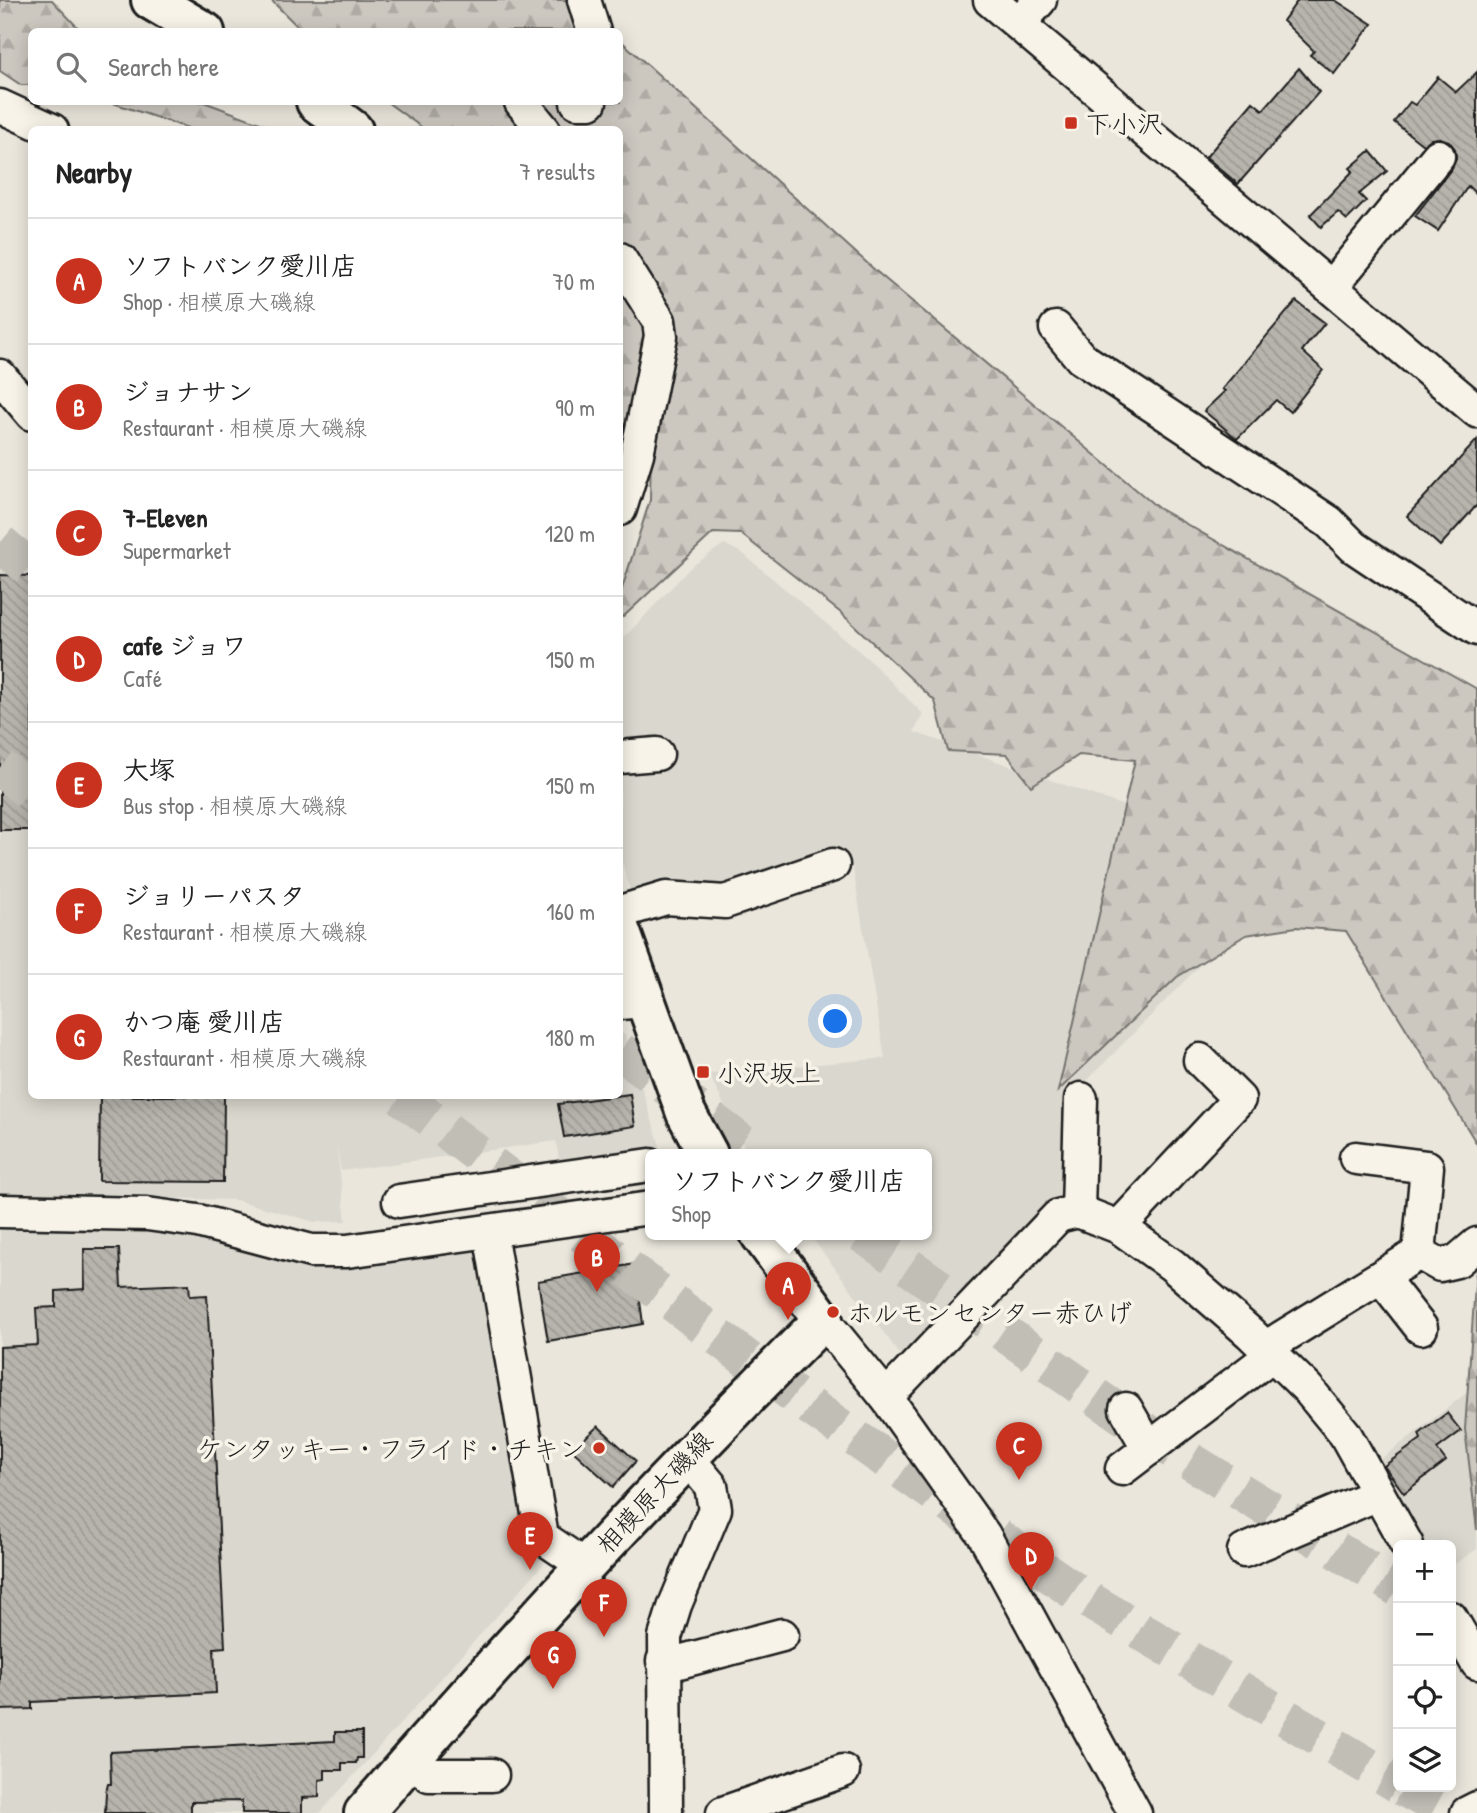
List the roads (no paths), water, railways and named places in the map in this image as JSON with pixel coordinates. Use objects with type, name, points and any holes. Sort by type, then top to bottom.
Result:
[{"type":"main road","points":[[151,0],[198,28]]},
{"type":"main road","points":[[320,105],[348,126]]},
{"type":"main road","points":[[623,948],[632,1002],[705,1149]]},
{"type":"main road","points":[[764,1240],[823,1320]]},
{"type":"main road","name":"相模原大磯線","points":[[364,1813],[686,1456],[823,1320]]},
{"type":"street","points":[[584,0],[593,28]]},
{"type":"street","points":[[990,0],[1477,411]]},
{"type":"street","points":[[1019,24],[1040,0]]},
{"type":"street","points":[[524,105],[541,126]]},
{"type":"street","points":[[0,106],[43,126]]},
{"type":"street","points":[[1331,287],[1422,164]]},
{"type":"street","points":[[623,264],[659,321],[661,335],[636,454],[623,499]]},
{"type":"street","points":[[1056,328],[1081,358],[1329,522],[1354,547],[1477,629]]},
{"type":"street","points":[[0,376],[28,409]]},
{"type":"street","points":[[623,757],[657,754]]},
{"type":"street","points":[[623,911],[666,898],[725,902],[833,865]]},
{"type":"street","points":[[1119,1227],[1249,1107],[1200,1060]]},
{"type":"street","points":[[1078,1211],[1081,1099]]},
{"type":"street","points":[[1122,1469],[1268,1351],[1419,1253],[1437,1167],[1356,1158]]},
{"type":"street","points":[[399,1201],[645,1166]]},
{"type":"street","points":[[0,1210],[147,1214],[198,1221],[311,1251],[347,1251],[645,1209]]},
{"type":"street","points":[[886,1397],[1035,1237],[1058,1216],[1078,1211],[1119,1227],[1172,1265],[1307,1388],[1345,1434],[1404,1540]]},
{"type":"street","points":[[490,1232],[542,1537],[585,1566]]},
{"type":"street","points":[[1419,1253],[1440,1265],[1457,1261],[1477,1244]]},
{"type":"street","points":[[1381,1277],[1421,1328]]},
{"type":"street","points":[[823,1320],[886,1397],[984,1535],[1135,1813]]},
{"type":"street","points":[[1126,1409],[1149,1449]]},
{"type":"street","points":[[666,1813],[663,1661],[665,1637],[675,1605],[715,1509],[711,1486],[686,1456]]},
{"type":"street","points":[[1244,1551],[1378,1494]]},
{"type":"street","points":[[1456,1627],[1477,1663]]},
{"type":"street","points":[[663,1661],[679,1662],[782,1635]]},
{"type":"street","points":[[411,1759],[429,1775],[492,1775]]},
{"type":"street","points":[[723,1813],[843,1771]]},
{"type":"street","points":[[1467,1813],[1477,1808]]},
{"type":"tunnel","points":[[0,543],[28,567]]},
{"type":"tunnel","points":[[0,767],[28,791]]},
{"type":"tunnel","points":[[623,1053],[749,1149]]},
{"type":"tunnel","points":[[405,1099],[805,1403],[1080,1595],[1393,1781]]},
{"type":"tunnel","points":[[871,1240],[1174,1451],[1393,1585]]},
{"type":"tunnel","points":[[1412,1792],[1450,1813]]},
{"type":"place","name":"下小沢","points":[[1071,123]]},
{"type":"place","name":"小沢坂上","points":[[703,1072]]},
{"type":"place","name":"ジョナサン","points":[[597,1292]]},
{"type":"place","name":"ホルモンセンター赤ひげ","points":[[833,1312]]},
{"type":"place","name":"ソフトバンク愛川店","points":[[788,1320]]},
{"type":"place","name":"ケンタッキー・フライド・チキン","points":[[599,1448]]},
{"type":"place","name":"7-Eleven","points":[[1019,1480]]},
{"type":"place","name":"大塚","points":[[530,1570]]},
{"type":"place","name":"cafe ジョワ","points":[[1031,1590]]},
{"type":"place","name":"ジョリーパスタ","points":[[604,1637]]},
{"type":"place","name":"かつ庵 愛川店","points":[[553,1689]]}]
